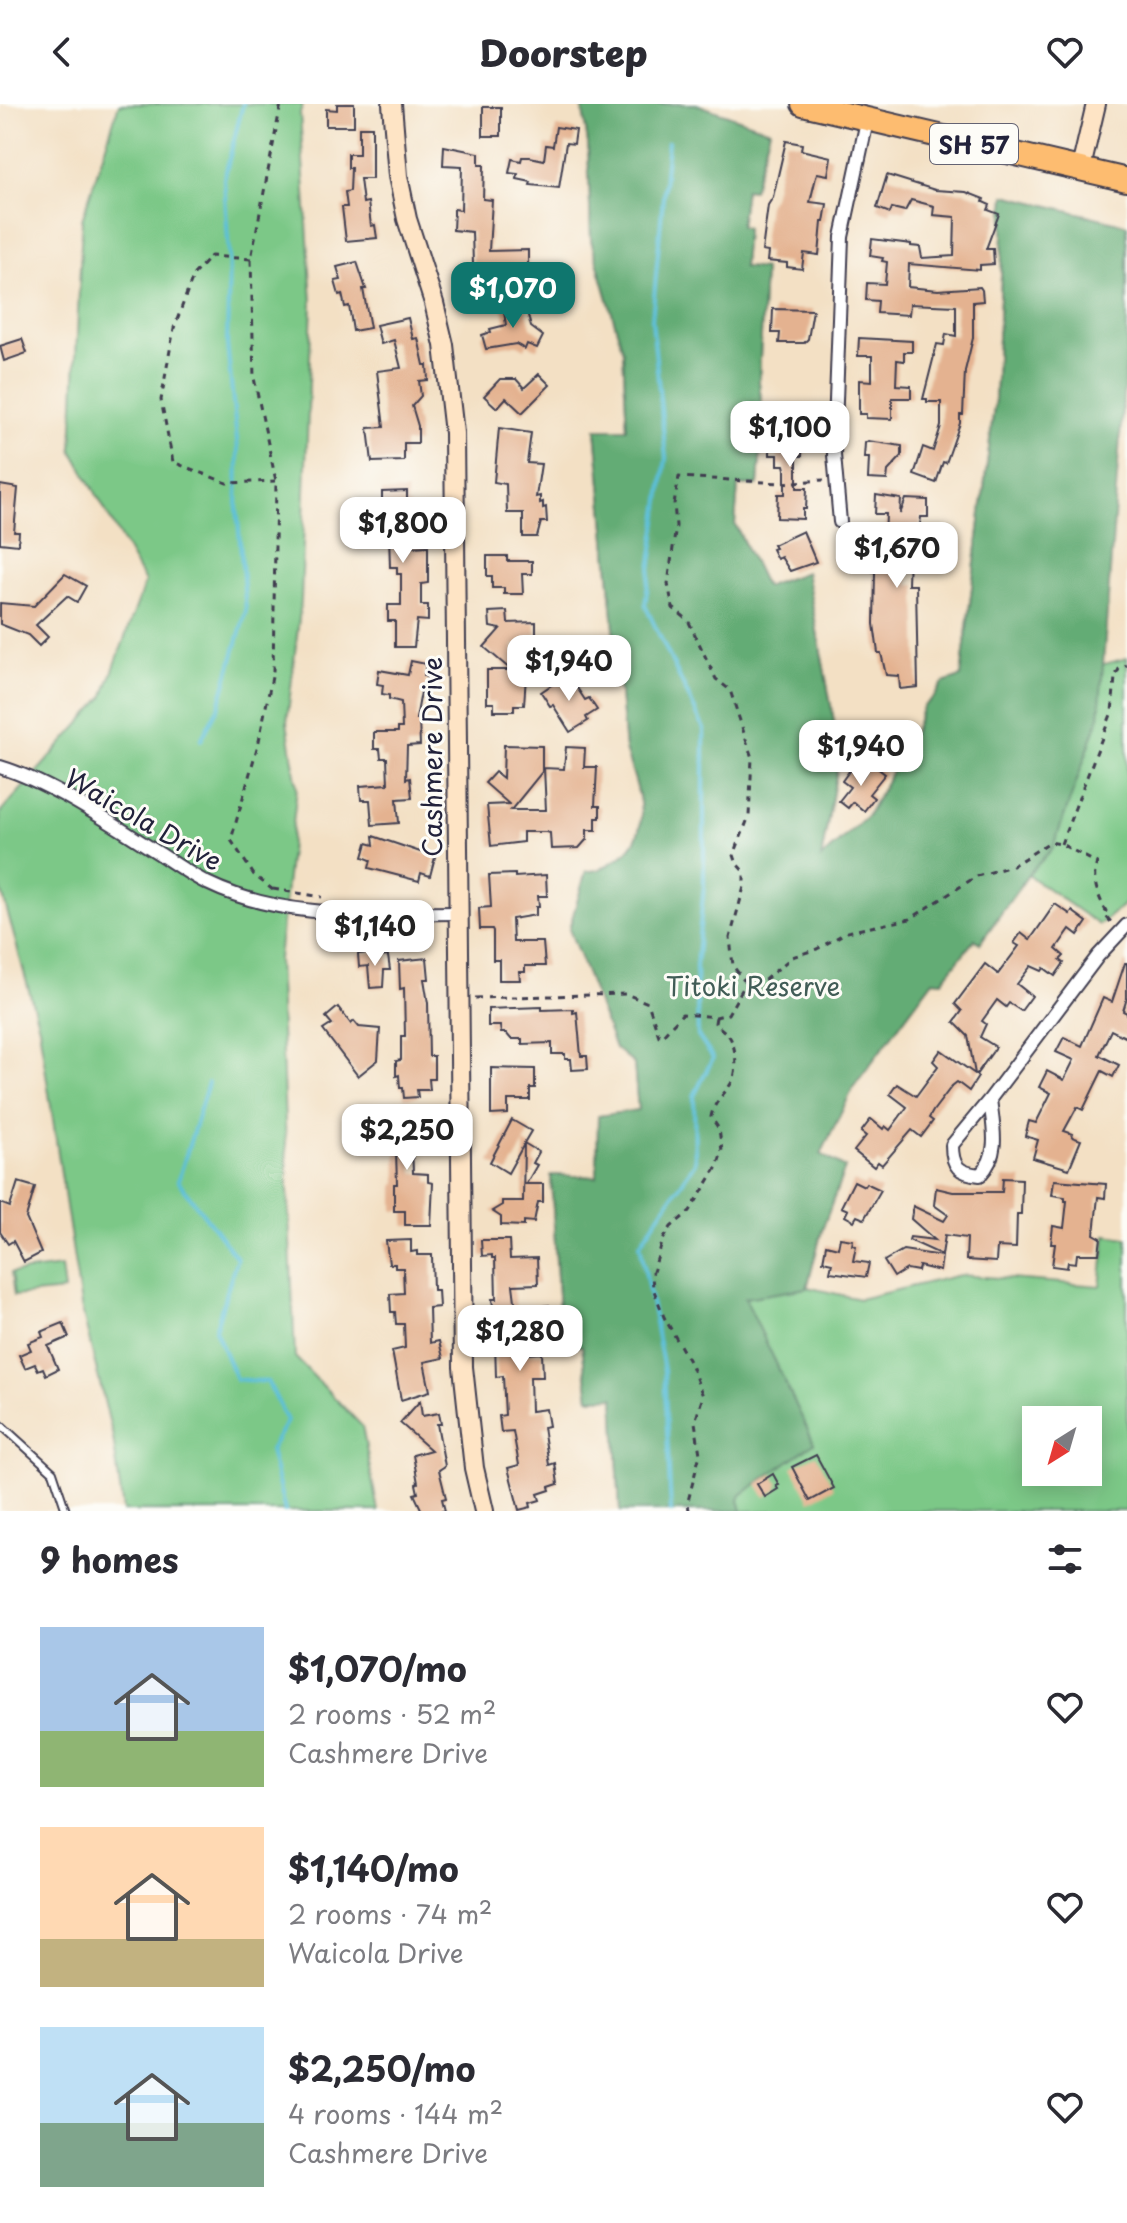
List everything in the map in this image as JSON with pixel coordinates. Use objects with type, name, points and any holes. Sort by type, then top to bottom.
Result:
[{"type":"highway","name":"SH 57","points":[[803,104],[1127,180]]},
{"type":"street","name":"Cashmere Drive","points":[[392,104],[398,176],[407,219],[439,321],[452,404],[463,1367],[474,1468],[484,1511]]},
{"type":"street","points":[[1081,168],[1096,104]]},
{"type":"street","points":[[840,522],[834,440],[842,237],[867,121]]},
{"type":"street","name":"Waicola Drive","points":[[0,767],[16,772],[71,801],[207,883],[269,906],[341,913],[458,913]]},
{"type":"street","points":[[990,1099],[995,1151],[990,1166],[980,1175],[967,1174],[957,1167],[952,1158],[952,1145],[1124,928]]},
{"type":"lane","points":[[0,1424],[53,1472],[66,1511]]},
{"type":"path","points":[[281,104],[251,259],[254,378],[276,481],[273,672],[259,741],[231,840],[254,875],[273,889],[322,897]]},
{"type":"path","points":[[251,259],[211,256],[194,274],[174,328],[161,400],[173,462],[227,483],[276,481]]},
{"type":"path","points":[[836,480],[781,483],[679,477],[674,504],[676,526],[671,551],[669,596],[673,608],[688,620],[716,679],[730,690],[752,758],[749,816],[734,855],[744,872],[744,887],[730,938],[733,966],[746,983],[755,988],[792,957],[817,949],[847,932],[910,919],[977,876],[1012,866],[1050,842],[1061,844],[1097,863],[1094,871],[1098,896],[1106,911],[1104,914],[1124,928]]},
{"type":"path","points":[[1061,844],[1112,712],[1115,677],[1119,669],[1127,665]]},
{"type":"path","points":[[269,906],[273,889]]},
{"type":"path","points":[[460,997],[626,994],[648,1003],[661,1037],[682,1014],[716,1017],[728,1014],[746,983]]},
{"type":"path","points":[[689,1511],[688,1501],[700,1454],[695,1422],[703,1396],[690,1363],[664,1317],[653,1288],[652,1275],[663,1240],[671,1227],[690,1211],[717,1167],[722,1151],[719,1129],[711,1117],[718,1097],[733,1081],[735,1060],[734,1045],[728,1033],[715,1023],[716,1017]]},
{"type":"green space","points":[[119,104],[303,104],[300,113],[312,302],[301,601],[287,722],[297,787],[278,959],[295,1357],[362,1426],[378,1511],[123,1511],[113,1437],[81,1306],[39,1027],[0,885],[0,813],[103,698],[145,582],[72,450],[82,220]]},
{"type":"green space","name":"Titoki Reserve","points":[[582,104],[696,104],[770,130],[753,190],[745,189],[740,226],[746,228],[743,267],[764,269],[759,382],[763,417],[758,485],[738,486],[735,524],[765,587],[806,572],[840,753],[821,858],[867,816],[912,736],[923,707],[943,683],[961,677],[995,399],[1005,195],[1127,225],[1127,345],[1101,665],[1127,658],[1127,902],[1099,925],[1028,875],[980,943],[975,939],[942,981],[933,980],[854,1086],[821,1154],[845,1168],[822,1230],[807,1287],[859,1299],[960,1275],[1100,1286],[1106,1235],[1127,1238],[1127,1511],[620,1511],[614,1397],[589,1398],[582,1346],[561,1346],[551,1175],[597,1177],[598,1116],[638,1110],[634,1064],[615,1048],[586,871],[601,869],[628,850],[636,838],[641,810],[625,749],[596,429],[627,429],[623,351],[591,240],[588,143]]},
{"type":"green space","name":"Titoki Reserve","points":[[582,104],[696,104],[770,130],[753,190],[745,189],[740,226],[746,228],[743,267],[764,269],[759,382],[763,417],[758,485],[738,486],[735,524],[765,587],[806,572],[840,753],[821,858],[867,816],[912,736],[923,707],[943,683],[961,677],[995,399],[1005,195],[1127,225],[1127,345],[1099,718],[1053,848],[1028,875],[980,943],[975,939],[942,981],[933,980],[854,1086],[821,1154],[845,1168],[822,1230],[807,1288],[745,1298],[814,1443],[741,1495],[742,1511],[620,1511],[614,1397],[589,1398],[582,1346],[561,1346],[551,1175],[597,1177],[598,1116],[638,1110],[634,1064],[615,1048],[569,929],[586,871],[601,869],[628,850],[636,838],[641,810],[625,749],[596,429],[627,429],[623,351],[591,240],[588,143]]},
{"type":"green space","points":[[61,1267],[64,1291],[14,1296],[11,1273]]},
{"type":"building","points":[[337,104],[354,104],[354,126],[326,126],[326,109],[337,110]]},
{"type":"building","points":[[483,107],[501,107],[501,136],[483,136]]},
{"type":"building","points":[[359,127],[372,127],[372,179],[360,179],[363,203],[368,202],[371,226],[375,225],[377,238],[346,241],[342,207],[347,207],[345,192],[350,191],[348,154],[359,154]]},
{"type":"building","points":[[556,127],[576,130],[574,144],[566,143],[559,188],[530,185],[531,182],[517,179],[518,174],[509,173],[512,159],[521,161],[522,157],[530,157],[544,160],[546,145],[553,146]]},
{"type":"building","points":[[786,141],[802,144],[801,150],[831,157],[828,175],[817,173],[810,202],[827,204],[819,255],[804,253],[802,269],[787,267],[787,263],[767,261],[768,252],[762,251],[768,205],[773,197]]},
{"type":"building","points":[[444,146],[479,153],[479,165],[484,165],[483,199],[492,200],[489,251],[528,250],[528,270],[505,270],[505,287],[489,287],[489,274],[477,274],[477,264],[473,264],[472,232],[453,230],[454,209],[461,210],[462,166],[443,165]]},
{"type":"building","points":[[887,175],[935,190],[966,192],[984,199],[983,202],[990,205],[988,210],[999,214],[986,249],[993,249],[994,264],[980,265],[980,270],[909,264],[908,287],[938,290],[980,287],[982,290],[983,301],[973,302],[973,338],[965,371],[963,415],[960,415],[946,463],[943,462],[936,483],[914,475],[923,447],[933,451],[941,426],[941,402],[923,399],[937,344],[944,345],[946,334],[956,336],[956,306],[910,304],[909,315],[877,313],[878,301],[866,300],[867,283],[885,284],[887,262],[882,261],[883,258],[870,256],[872,239],[920,247],[922,258],[954,256],[955,217],[933,215],[934,206],[911,200],[905,211],[892,208],[890,213],[877,208]]},
{"type":"building","points":[[357,262],[366,289],[363,289],[370,328],[353,331],[349,306],[345,307],[335,281],[341,280],[337,267]]},
{"type":"building","points":[[519,301],[521,309],[526,308],[531,327],[543,336],[537,348],[527,344],[525,349],[516,344],[486,349],[482,335],[491,332],[490,329],[506,325],[503,305]]},
{"type":"building","points":[[773,309],[813,310],[808,339],[804,343],[779,343],[780,333],[772,333]]},
{"type":"building","points":[[408,318],[413,339],[418,338],[424,365],[427,365],[428,380],[419,381],[421,396],[412,406],[418,426],[418,443],[404,443],[404,461],[372,462],[368,428],[384,427],[377,371],[401,368],[394,340],[381,344],[376,325]]},
{"type":"building","points":[[859,338],[912,341],[912,352],[904,352],[904,361],[897,360],[896,385],[911,386],[911,398],[892,398],[892,419],[866,418],[866,414],[859,414],[859,380],[872,381],[872,356],[858,356]]},
{"type":"building","points":[[22,339],[27,353],[4,361],[0,346]]},
{"type":"building","points":[[539,374],[550,385],[522,413],[506,398],[497,408],[484,396],[500,379],[516,379],[524,388]]},
{"type":"building","points":[[777,421],[804,422],[802,456],[797,456],[797,488],[807,488],[803,519],[777,518],[778,494],[785,494],[785,469],[784,465],[778,465],[778,455],[770,455],[770,442],[777,442]]},
{"type":"building","points":[[499,428],[531,433],[527,463],[541,464],[536,497],[540,496],[540,503],[543,502],[543,508],[546,507],[547,522],[541,522],[537,537],[523,537],[523,513],[507,513],[506,484],[494,482]]},
{"type":"building","points":[[865,443],[902,446],[902,456],[888,471],[887,480],[868,479],[869,458],[864,458]]},
{"type":"building","points":[[0,485],[18,488],[14,532],[19,532],[18,545],[0,543]]},
{"type":"building","points":[[407,491],[412,547],[428,546],[428,583],[421,584],[421,605],[428,605],[428,621],[417,620],[414,647],[395,647],[395,621],[388,621],[388,605],[401,605],[401,574],[397,574],[397,567],[390,567],[389,534],[378,524],[368,529],[362,518],[382,508],[382,492]]},
{"type":"building","points":[[876,495],[901,499],[900,514],[906,499],[928,500],[928,517],[921,517],[920,525],[911,525],[912,553],[909,553],[908,585],[916,585],[918,687],[900,689],[899,676],[886,675],[881,653],[878,653],[874,624],[875,572],[862,569],[863,558],[877,558],[880,540],[885,540],[886,514],[875,514]]},
{"type":"building","points":[[803,531],[816,562],[790,571],[781,557],[777,559],[773,545]]},
{"type":"building","points":[[487,556],[507,556],[507,561],[532,561],[532,574],[522,574],[523,594],[504,594],[504,588],[492,588],[492,576],[487,576]]},
{"type":"building","points":[[65,574],[86,586],[77,602],[67,596],[36,625],[48,637],[39,646],[28,635],[0,624],[0,603],[34,606]]},
{"type":"building","points":[[507,611],[508,623],[536,622],[536,635],[528,636],[528,645],[513,645],[514,677],[526,676],[524,705],[514,705],[514,711],[494,711],[494,703],[487,703],[487,670],[511,670],[484,647],[500,629],[490,627],[489,612]]},
{"type":"building","points":[[411,661],[426,664],[424,676],[427,677],[416,719],[419,719],[420,745],[407,746],[406,779],[410,778],[412,798],[397,799],[399,823],[372,825],[370,800],[361,800],[360,786],[388,784],[387,758],[381,758],[380,749],[374,749],[374,732],[398,732],[398,728],[402,728],[401,702],[382,694],[383,685],[377,684],[379,670],[408,675]]},
{"type":"building","points":[[568,674],[585,700],[589,698],[597,710],[586,717],[588,721],[570,732],[541,692]]},
{"type":"building","points":[[504,745],[542,746],[542,772],[511,810],[546,810],[544,768],[564,769],[566,747],[585,748],[584,767],[597,767],[595,806],[600,806],[600,818],[596,818],[596,830],[587,830],[587,839],[579,848],[551,849],[550,833],[547,832],[523,832],[523,842],[491,846],[487,805],[509,804],[485,783],[495,772],[503,778]]},
{"type":"building","points":[[872,764],[885,774],[869,794],[874,798],[864,811],[853,802],[848,808],[839,801],[850,787],[842,781],[850,770],[861,778]]},
{"type":"building","points":[[373,836],[435,857],[430,876],[421,873],[419,881],[369,868],[371,860],[363,857],[367,843],[374,845]]},
{"type":"building","points":[[515,874],[515,877],[546,875],[547,896],[538,896],[536,915],[512,919],[513,942],[543,942],[545,966],[525,966],[525,972],[519,972],[520,980],[499,980],[499,960],[493,960],[493,931],[480,929],[479,908],[491,907],[489,875]]},
{"type":"building","points":[[1055,904],[1087,922],[1078,935],[1070,929],[1056,949],[1064,956],[1060,960],[1064,963],[1055,976],[1044,968],[1042,971],[1031,966],[1017,984],[1032,996],[1021,1011],[1009,1003],[1006,1007],[997,1000],[982,1021],[986,1024],[980,1037],[996,1047],[976,1075],[978,1077],[969,1091],[957,1082],[952,1086],[933,1111],[929,1118],[933,1121],[921,1137],[912,1130],[882,1165],[878,1162],[874,1167],[854,1151],[866,1136],[861,1132],[871,1119],[883,1129],[885,1126],[890,1130],[907,1107],[890,1094],[897,1084],[916,1096],[938,1066],[933,1061],[941,1050],[975,1074],[968,1036],[954,1022],[962,1011],[955,1004],[985,964],[998,974],[1019,946],[1014,943],[1021,933],[1030,940]]},
{"type":"building","points":[[377,952],[378,957],[388,956],[390,970],[384,970],[383,987],[370,988],[368,966],[359,967],[358,954]]},
{"type":"building","points":[[427,958],[429,979],[424,979],[428,1003],[429,1056],[434,1056],[434,1079],[429,1079],[430,1090],[417,1090],[418,1097],[404,1098],[399,1075],[396,1076],[396,1061],[401,1060],[401,1036],[405,1036],[404,988],[400,989],[399,961]]},
{"type":"building","points":[[1125,963],[1127,998],[1123,1011],[1127,1013],[1127,1038],[1111,1030],[1099,1055],[1119,1065],[1113,1077],[1102,1071],[1083,1110],[1077,1107],[1064,1131],[1081,1140],[1069,1169],[1033,1158],[1038,1140],[1025,1136],[1029,1121],[1036,1123],[1051,1093],[1039,1087],[1047,1071],[1064,1080],[1074,1060],[1056,1052],[1064,1037],[1082,1046],[1103,998],[1112,1002]]},
{"type":"building","points":[[338,1007],[351,1024],[354,1021],[359,1027],[380,1029],[378,1060],[358,1076],[323,1030],[332,1024],[326,1017]]},
{"type":"building","points":[[542,1007],[542,1010],[573,1009],[573,1013],[577,1012],[581,1056],[587,1056],[588,1069],[572,1070],[571,1059],[565,1059],[565,1054],[552,1054],[552,1043],[522,1044],[522,1039],[511,1039],[506,1033],[501,1033],[500,1026],[488,1026],[488,1009]]},
{"type":"building","points":[[491,1068],[535,1069],[535,1088],[530,1088],[530,1100],[508,1100],[508,1114],[491,1115]]},
{"type":"building","points":[[512,1120],[531,1131],[524,1143],[539,1152],[533,1163],[537,1165],[526,1184],[543,1184],[543,1202],[538,1202],[534,1222],[524,1221],[524,1226],[501,1225],[501,1217],[492,1211],[502,1205],[502,1201],[523,1201],[524,1144],[508,1173],[490,1162]]},
{"type":"building","points":[[380,1121],[384,1124],[407,1122],[408,1126],[422,1125],[420,1145],[412,1146],[413,1173],[428,1174],[428,1182],[433,1183],[431,1225],[405,1225],[405,1211],[394,1211],[396,1151],[385,1151],[385,1146],[378,1146],[378,1141],[370,1136]]},
{"type":"building","points":[[1003,1178],[1022,1179],[1021,1214],[1017,1214],[1016,1248],[997,1247],[996,1262],[966,1260],[967,1238],[945,1235],[942,1255],[909,1240],[910,1237],[935,1240],[911,1219],[913,1206],[944,1221],[948,1215],[934,1205],[936,1188],[953,1192],[1002,1192]]},
{"type":"building","points":[[1054,1180],[1106,1184],[1105,1198],[1098,1197],[1094,1234],[1101,1238],[1099,1254],[1077,1254],[1076,1263],[1068,1262],[1067,1268],[1052,1266],[1055,1244],[1051,1244],[1053,1226],[1064,1228],[1067,1201],[1065,1197],[1052,1195]]},
{"type":"building","points":[[854,1181],[881,1190],[864,1219],[857,1216],[854,1221],[845,1216],[848,1210],[841,1207]]},
{"type":"building","points":[[18,1182],[35,1187],[26,1218],[41,1253],[24,1262],[13,1241],[8,1244],[0,1232],[0,1203],[10,1207]]},
{"type":"building","points":[[840,1238],[853,1240],[852,1245],[856,1246],[853,1261],[869,1263],[866,1277],[830,1272],[832,1263],[823,1261],[826,1245],[838,1248]]},
{"type":"building","points":[[411,1240],[411,1252],[432,1255],[433,1290],[438,1290],[439,1307],[429,1308],[430,1343],[439,1341],[443,1358],[424,1362],[430,1391],[401,1400],[392,1351],[405,1348],[404,1324],[396,1324],[395,1312],[391,1312],[390,1294],[404,1293],[403,1268],[389,1264],[386,1241]]},
{"type":"building","points":[[481,1240],[509,1240],[510,1259],[537,1258],[538,1284],[513,1285],[516,1309],[549,1305],[550,1321],[540,1322],[541,1329],[524,1331],[527,1354],[542,1353],[543,1377],[530,1377],[531,1411],[546,1409],[549,1426],[543,1427],[549,1465],[555,1463],[558,1484],[538,1494],[540,1500],[530,1503],[531,1507],[519,1510],[508,1468],[519,1465],[513,1431],[501,1432],[499,1416],[505,1415],[503,1376],[496,1377],[495,1342],[489,1337],[496,1328],[492,1299],[496,1299],[495,1258],[492,1255],[482,1256]]},
{"type":"building","points":[[903,1250],[942,1256],[940,1271],[919,1266],[918,1271],[907,1269],[894,1277],[884,1261]]},
{"type":"building","points":[[63,1323],[69,1337],[48,1346],[58,1369],[46,1375],[43,1368],[38,1370],[35,1364],[25,1368],[19,1355],[31,1350],[28,1343],[43,1337],[41,1332]]},
{"type":"building","points":[[420,1401],[422,1416],[439,1413],[441,1424],[437,1424],[445,1466],[439,1470],[446,1498],[442,1499],[445,1511],[422,1511],[414,1494],[418,1493],[418,1483],[413,1455],[431,1450],[400,1423]]},
{"type":"building","points":[[816,1455],[834,1488],[810,1501],[792,1467]]},
{"type":"building","points":[[773,1474],[778,1489],[765,1497],[757,1484]]},
{"type":"waterway","points":[[201,740],[219,706],[246,611],[237,508],[238,450],[227,344],[229,256],[224,179],[243,104]]},
{"type":"waterway","points":[[668,142],[652,320],[666,458],[645,605],[704,729],[704,886],[696,966],[698,1036],[713,1058],[694,1096],[695,1163],[640,1244],[664,1370],[671,1511]]},
{"type":"waterway","points":[[208,1083],[178,1181],[237,1258],[215,1330],[236,1379],[268,1382],[287,1421],[270,1450],[285,1511]]}]
